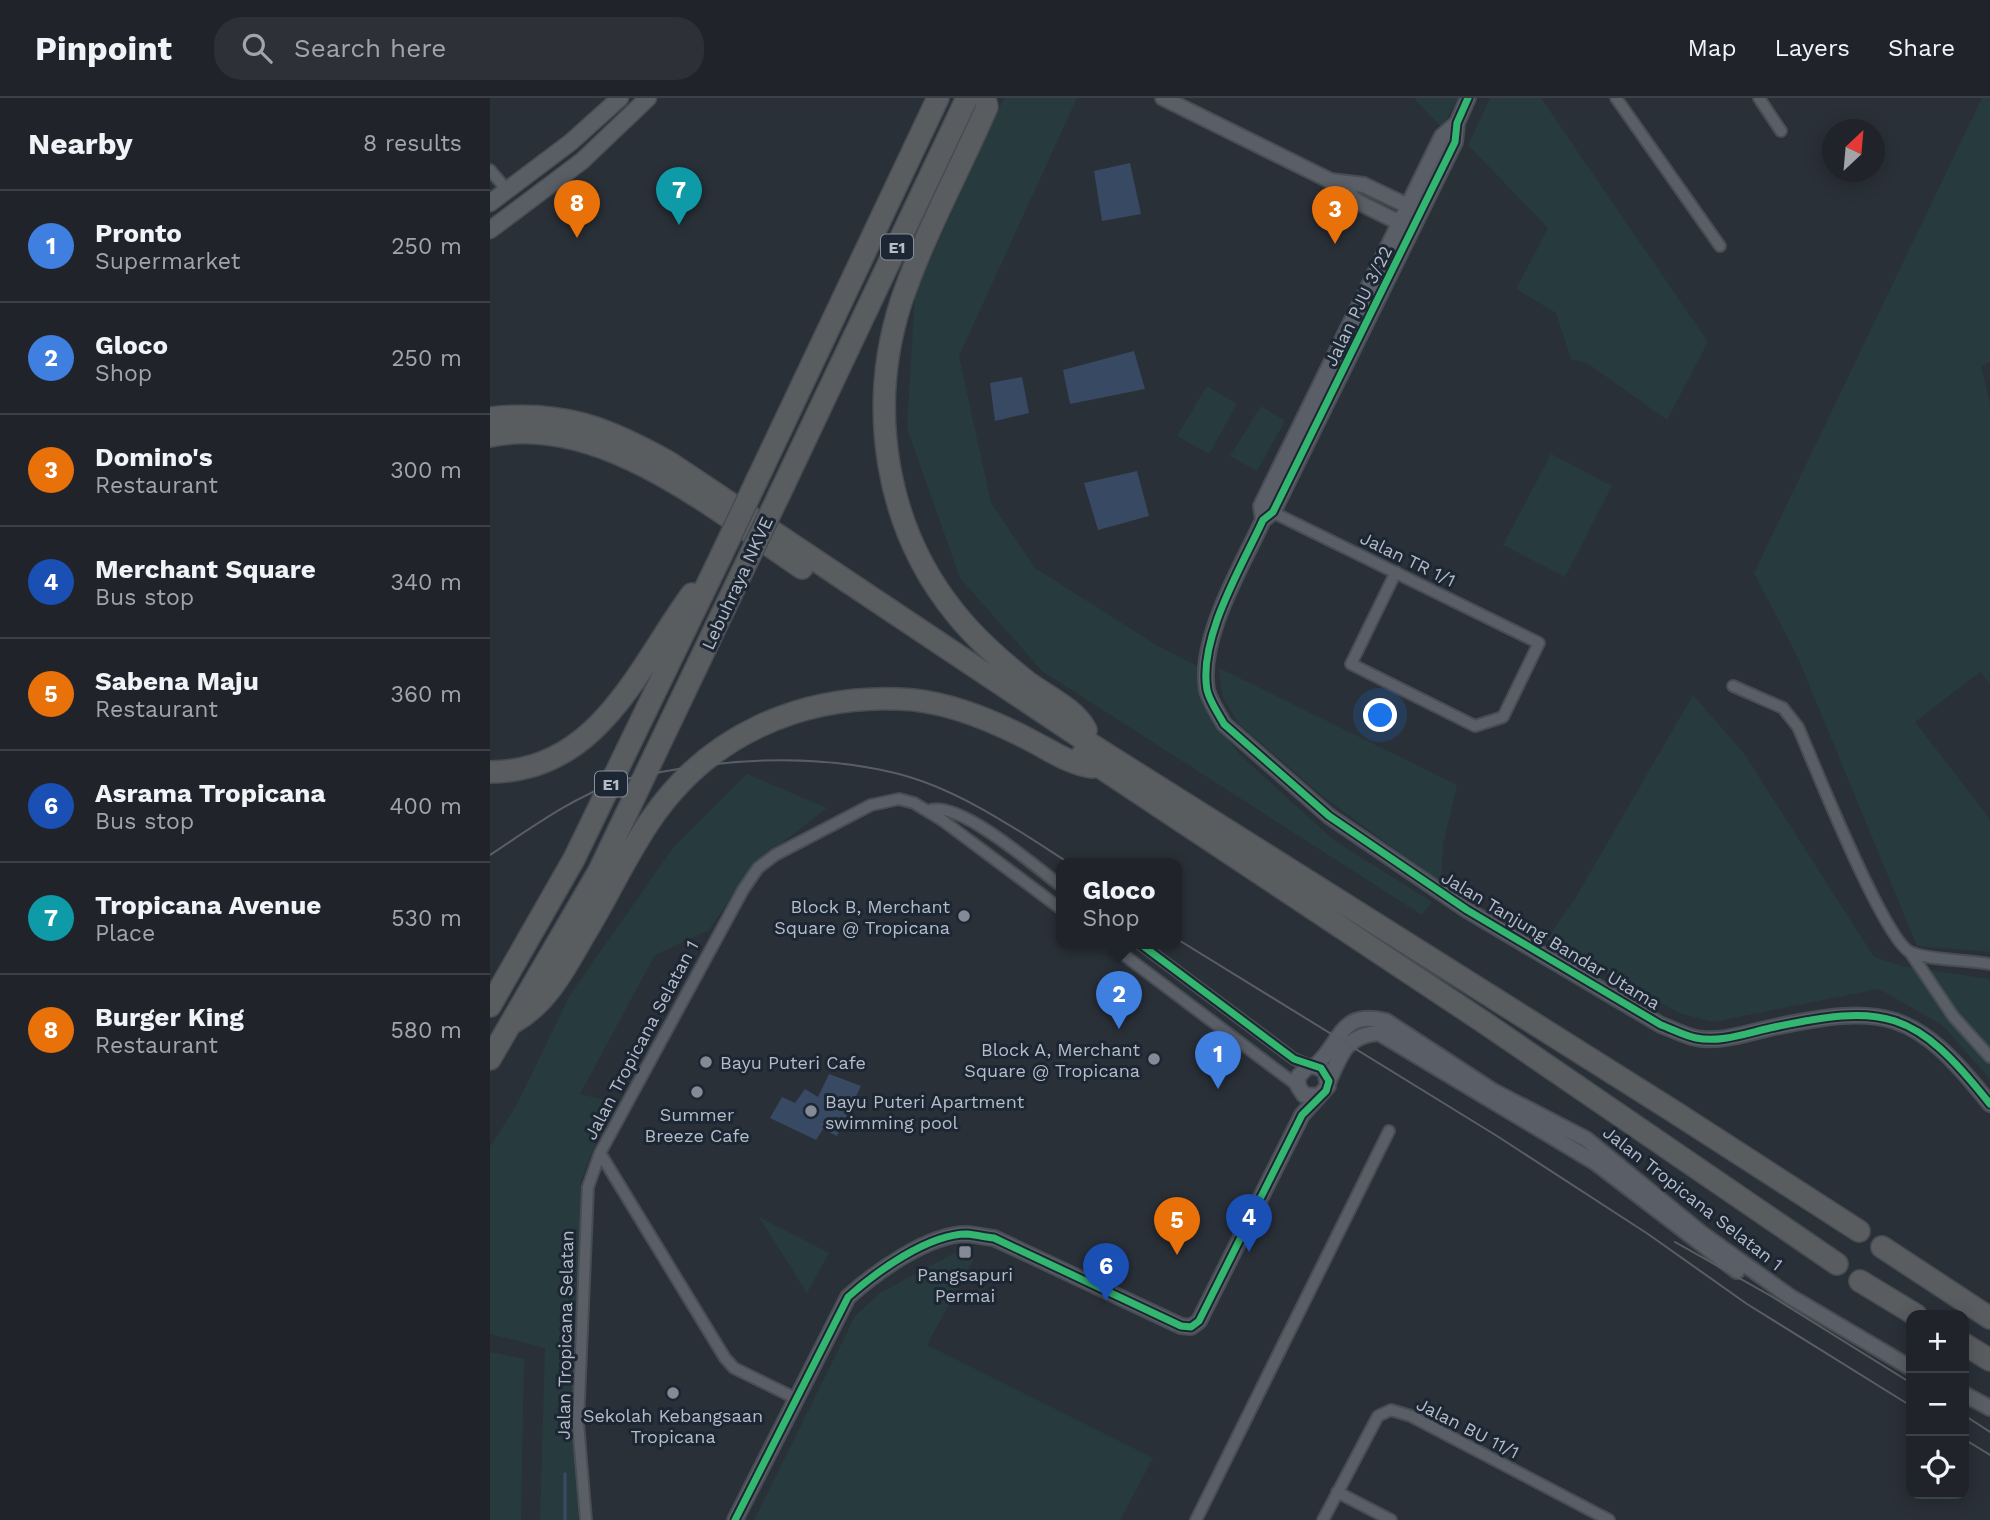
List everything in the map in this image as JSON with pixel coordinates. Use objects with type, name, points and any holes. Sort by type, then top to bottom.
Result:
[{"type":"highway","name":"Lebuhraya NKVE","points":[[490,1006],[574,859],[938,98]]},
{"type":"highway","name":"Lebuhraya NKVE","points":[[490,1059],[514,1022],[599,871],[967,98]]},
{"type":"highway","points":[[985,98],[987,107],[909,283],[896,323],[885,389],[884,424],[888,464],[909,536],[942,595],[985,646],[1084,725],[1098,758]]},
{"type":"highway","points":[[490,418],[527,414],[568,419],[629,440],[699,481],[1837,1264]]},
{"type":"highway","points":[[490,436],[527,432],[580,439],[657,475],[1098,758],[1673,1111],[1858,1231]]},
{"type":"highway","points":[[490,772],[528,767],[558,755],[604,721],[647,666],[672,621],[721,556]]},
{"type":"highway","points":[[514,1022],[526,1015],[552,989],[640,836],[667,798],[716,751],[779,716],[824,703],[902,699],[929,703],[999,725],[1075,764],[1098,758]]},
{"type":"highway","points":[[1882,1247],[1990,1318]]},
{"type":"highway","points":[[1860,1281],[1908,1310]]},
{"type":"highway","points":[[1969,1347],[1990,1360]]},
{"type":"main road","points":[[490,203],[570,142],[620,98]]},
{"type":"main road","points":[[490,230],[582,161],[648,98]]},
{"type":"main road","points":[[508,190],[519,207]]},
{"type":"street","points":[[1163,98],[1331,181],[1358,202],[1414,229]]},
{"type":"street","name":"Jalan PJU 3/22","points":[[1266,513],[1422,213],[1455,142],[1457,123],[1468,98]]},
{"type":"street","points":[[1616,98],[1720,246]]},
{"type":"street","points":[[1759,98],[1781,131]]},
{"type":"street","name":"Jalan PJU 3/22","points":[[1219,618],[1399,222],[1442,136],[1457,123]]},
{"type":"street","points":[[490,170],[508,190]]},
{"type":"street","points":[[1331,181],[1364,185],[1422,213]]},
{"type":"street","name":"Jalan TR 1/1","points":[[1266,513],[1396,572],[1539,643],[1503,717],[1475,726],[1351,664],[1396,572]]},
{"type":"street","name":"Jalan Tanjung Bandar Utama","points":[[1219,618],[1208,652],[1207,689],[1224,724],[1329,816],[1467,910],[1661,1025],[1696,1038],[1729,1038],[1831,1015],[1876,1014],[1899,1022],[1923,1034],[1955,1060],[1990,1104]]},
{"type":"street","points":[[1733,686],[1783,708],[1798,727],[1860,870],[1897,939],[1910,952],[1953,1016],[1990,1057]]},
{"type":"street","name":"Jalan Tropicana Selatan 1","points":[[795,1398],[734,1368],[725,1358],[600,1153],[729,914],[758,869],[775,855],[886,800],[914,803],[1056,905]]},
{"type":"street","name":"Jalan Tropicana Selatan 1","points":[[928,811],[943,808],[974,823],[1056,882]]},
{"type":"street","points":[[1116,949],[1299,1089],[1309,1096],[1318,1096]]},
{"type":"street","points":[[735,1520],[848,1297],[871,1276],[936,1241],[965,1234],[994,1238],[1181,1326],[1191,1326],[1199,1321],[1302,1115],[1318,1096],[1326,1091],[1329,1081],[1325,1071],[1294,1059],[1147,949]]},
{"type":"street","points":[[1910,952],[1990,964]]},
{"type":"street","name":"Jalan Tropicana Selatan 1","points":[[1313,1066],[1342,1030],[1353,1021],[1370,1017],[1385,1021],[1493,1091],[1586,1139],[1701,1233],[1789,1296],[1906,1365]]},
{"type":"street","name":"Jalan Tropicana Selatan 1","points":[[1329,1081],[1348,1044],[1360,1034],[1379,1032],[1596,1163],[1703,1247],[1773,1296],[1863,1353],[1906,1375]]},
{"type":"street","points":[[1302,1115],[1300,1073],[1313,1066]]},
{"type":"street","points":[[1196,1520],[1389,1131]]},
{"type":"street","name":"Jalan Tropicana Selatan","points":[[586,1520],[578,1423],[586,1203],[600,1153]]},
{"type":"street","points":[[1969,1397],[1990,1408]]},
{"type":"street","points":[[1969,1408],[1990,1418]]},
{"type":"street","name":"Jalan BU 11/1","points":[[1323,1520],[1378,1416],[1391,1410],[1411,1416],[1609,1520]]},
{"type":"street","points":[[1337,1492],[1391,1520]]},
{"type":"green space","points":[[1004,98],[1077,98],[959,356],[991,503],[1035,568],[1158,646],[1199,667],[1204,708],[1241,756],[1335,841],[1432,902],[1422,915],[1042,671],[960,578],[907,428],[915,293]]},
{"type":"green space","points":[[1414,98],[1458,98],[1442,128]]},
{"type":"green space","points":[[1490,98],[1541,98],[1708,342],[1667,420],[1587,363],[1571,359],[1556,313],[1516,289],[1548,228],[1468,145]]},
{"type":"green space","points":[[1982,98],[1990,98],[1990,362],[1981,366],[1990,403],[1990,684],[1980,672],[1915,722],[1990,819],[1990,952],[1917,946],[1798,658],[1754,573]]},
{"type":"green space","points":[[1207,386],[1237,404],[1209,454],[1177,436]]},
{"type":"green space","points":[[1261,406],[1285,421],[1257,471],[1230,456]]},
{"type":"green space","points":[[1551,454],[1612,486],[1565,577],[1503,545]]},
{"type":"green space","points":[[1219,668],[1457,785],[1443,845],[1441,883],[1325,798],[1239,724],[1222,696]]},
{"type":"green space","points":[[1693,695],[1745,755],[1874,957],[1902,966],[1990,979],[1990,1079],[1942,1025],[1879,989],[1713,1022],[1679,1013],[1547,939],[1576,897]]},
{"type":"green space","points":[[747,774],[827,808],[752,866],[709,930],[655,955],[580,1094],[612,1102],[581,1181],[578,1520],[540,1520],[545,1348],[490,1334],[490,1147],[516,1106],[570,995],[673,848]]},
{"type":"green space","points":[[759,1217],[829,1253],[807,1293]]},
{"type":"green space","points":[[954,1253],[974,1258],[927,1345],[1153,1458],[1120,1520],[754,1520],[855,1316],[880,1293]]},
{"type":"green space","points":[[490,1352],[524,1359],[521,1520],[490,1520]]},
{"type":"water","points":[[1130,163],[1141,214],[1102,221],[1094,171]]},
{"type":"water","points":[[1134,351],[1145,389],[1070,404],[1063,370]]},
{"type":"water","points":[[1022,377],[1029,413],[995,421],[990,383]]},
{"type":"water","points":[[1137,471],[1149,516],[1098,530],[1084,483]]},
{"type":"water","name":"Bayu Puteri Apartment swimming pool","points":[[829,1074],[861,1086],[837,1136],[823,1129],[816,1140],[770,1118],[782,1097],[795,1103],[805,1089],[818,1097]]},
{"type":"waterway","points":[[565,1474],[565,1520]]},
{"type":"tram line","points":[[490,855],[569,804],[625,779],[690,767],[749,761],[808,761],[867,767],[918,780],[963,799],[1061,858]]},
{"type":"tram line","points":[[1182,942],[1497,1136],[1648,1234],[1747,1304],[1906,1403]]},
{"type":"tram line","points":[[1675,1242],[1771,1296],[1906,1380]]},
{"type":"tram line","points":[[1969,1418],[1990,1432]]},
{"type":"tram line","points":[[1969,1442],[1990,1455]]},
{"type":"cycle path","points":[[1468,98],[1457,123],[1455,142],[1273,512],[1263,520],[1224,603],[1215,625],[1206,670],[1207,690],[1212,703],[1224,724],[1329,816],[1467,910],[1661,1025],[1692,1037],[1714,1039],[1842,1016],[1870,1016],[1895,1021],[1918,1032],[1940,1049],[1964,1072],[1990,1104]]},
{"type":"cycle path","points":[[735,1520],[848,1297],[903,1256],[936,1240],[967,1234],[994,1238],[1181,1326],[1191,1327],[1199,1321],[1302,1115],[1326,1091],[1329,1081],[1321,1068],[1294,1059],[1147,949]]},
{"type":"place","name":"Tropicana Avenue","points":[[679,225]]},
{"type":"place","name":"Burger King","points":[[577,238]]},
{"type":"place","name":"Domino's","points":[[1335,244]]},
{"type":"place","name":"Block B, Merchant Square @ Tropicana","points":[[964,916]]},
{"type":"place","name":"Gloco","points":[[1119,1029]]},
{"type":"place","name":"Block A, Merchant Square @ Tropicana","points":[[1154,1059]]},
{"type":"place","name":"Bayu Puteri Cafe","points":[[706,1062]]},
{"type":"place","name":"Pronto","points":[[1218,1089]]},
{"type":"place","name":"Summer Breeze Cafe","points":[[697,1092]]},
{"type":"place","name":"Bayu Puteri Apartment swimming pool","points":[[811,1111]]},
{"type":"place","name":"Pangsapuri Permai","points":[[965,1252]]},
{"type":"place","name":"Merchant Square","points":[[1249,1252]]},
{"type":"place","name":"Sabena Maju","points":[[1177,1255]]},
{"type":"place","name":"Asrama Tropicana","points":[[1106,1301]]},
{"type":"place","name":"Sekolah Kebangsaan Tropicana","points":[[673,1393]]}]
